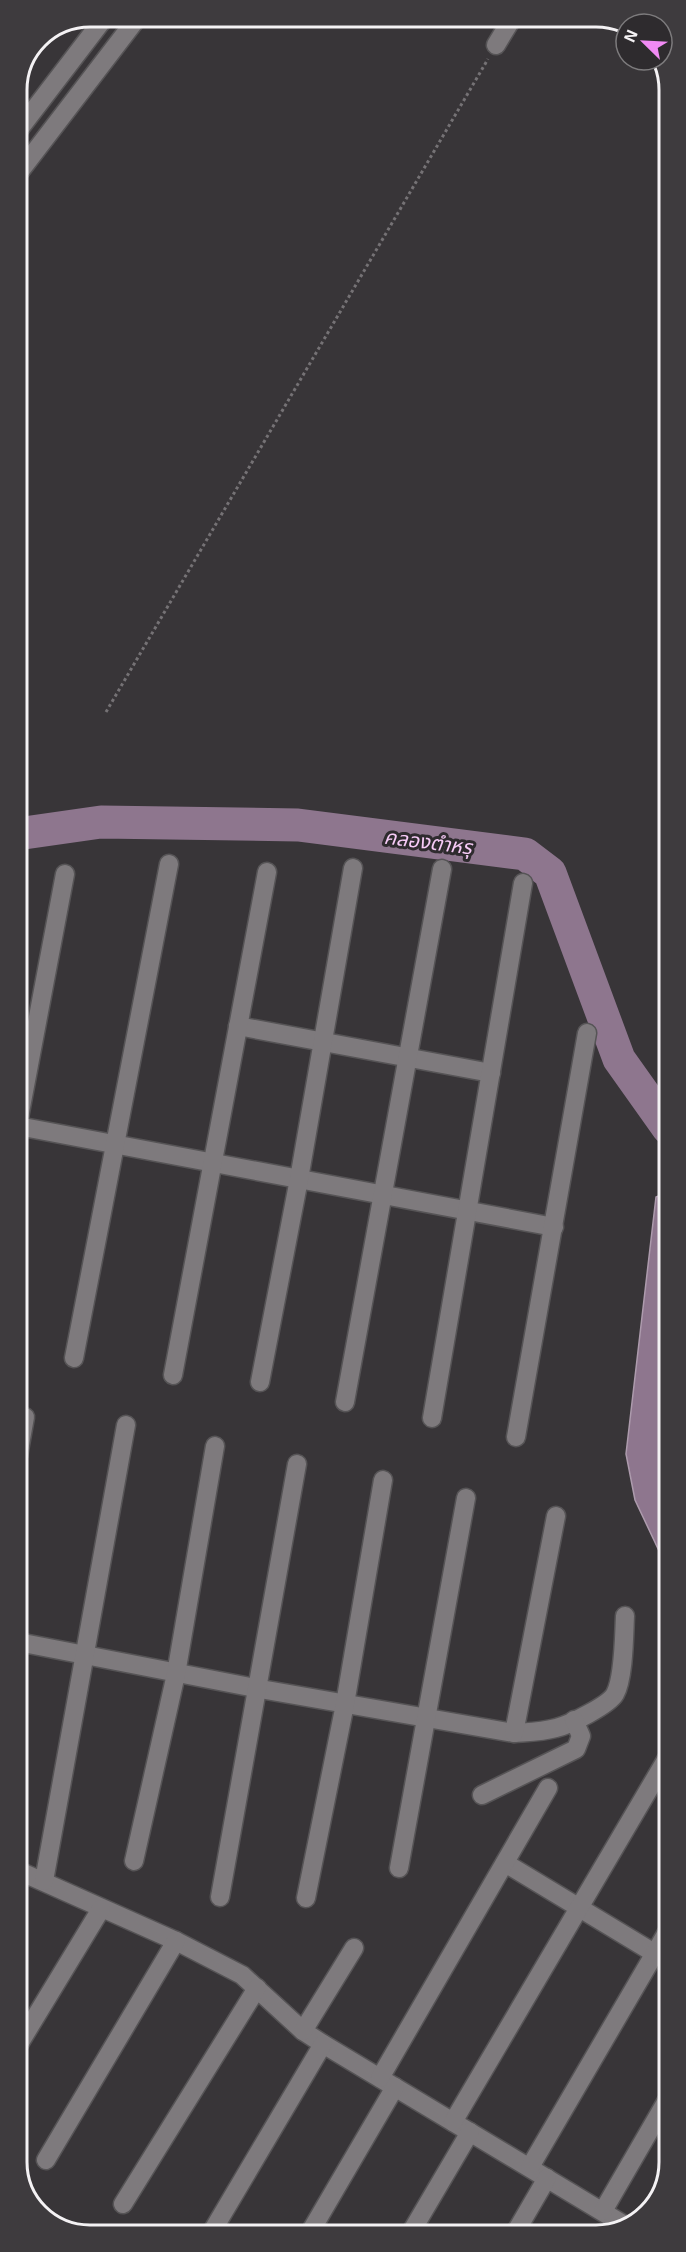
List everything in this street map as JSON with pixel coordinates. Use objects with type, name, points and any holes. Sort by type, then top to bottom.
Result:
[{"type":"street","points":[[27,119],[97,27]]},
{"type":"street","points":[[27,162],[130,27]]},
{"type":"street","points":[[496,45],[507,27]]},
{"type":"street","points":[[74,1358],[170,864]]},
{"type":"street","points":[[260,1382],[299,1179],[353,868]]},
{"type":"street","points":[[345,1402],[442,869]]},
{"type":"street","points":[[173,1375],[267,872]]},
{"type":"street","points":[[27,1076],[65,874]]},
{"type":"street","points":[[432,1418],[523,883]]},
{"type":"street","points":[[238,1026],[492,1073]]},
{"type":"street","points":[[516,1437],[588,1033]]},
{"type":"street","points":[[27,1126],[554,1227]]},
{"type":"street","points":[[44,1881],[126,1425]]},
{"type":"street","points":[[134,1861],[176,1674],[215,1446]]},
{"type":"street","points":[[220,1897],[255,1688],[297,1464]]},
{"type":"street","points":[[306,1898],[345,1704],[383,1480]]},
{"type":"street","points":[[399,1868],[466,1498]]},
{"type":"street","points":[[514,1733],[556,1516]]},
{"type":"street","points":[[27,1644],[176,1674],[345,1704],[514,1733],[537,1732],[558,1728],[615,1695],[620,1683],[626,1616]]},
{"type":"street","points":[[482,1794],[576,1749],[581,1736],[574,1720]]},
{"type":"street","points":[[453,2122],[659,1772]]},
{"type":"street","points":[[314,2225],[387,2082],[548,1788]]},
{"type":"street","points":[[505,1863],[659,1956]]},
{"type":"street","points":[[27,1874],[176,1941],[242,1975],[303,2031],[547,2178],[613,2222]]},
{"type":"street","points":[[27,2031],[101,1909]]},
{"type":"street","points":[[46,2160],[176,1941]]},
{"type":"street","points":[[303,2031],[354,1948]]},
{"type":"street","points":[[530,2168],[659,1963]]},
{"type":"street","points":[[123,2204],[257,1988]]},
{"type":"street","points":[[216,2225],[323,2044]]},
{"type":"street","points":[[614,2222],[659,2120]]},
{"type":"street","points":[[416,2225],[470,2132]]},
{"type":"street","points":[[520,2225],[547,2178]]},
{"type":"path","points":[[106,712],[496,45]]},
{"type":"shaded area","points":[[659,1196],[659,1551],[635,1500],[626,1454],[656,1197]]},
{"type":"waterway","name":"คลองตำหรุ","points":[[27,833],[101,822],[298,825],[525,854],[550,873],[619,1059],[659,1115]]}]
